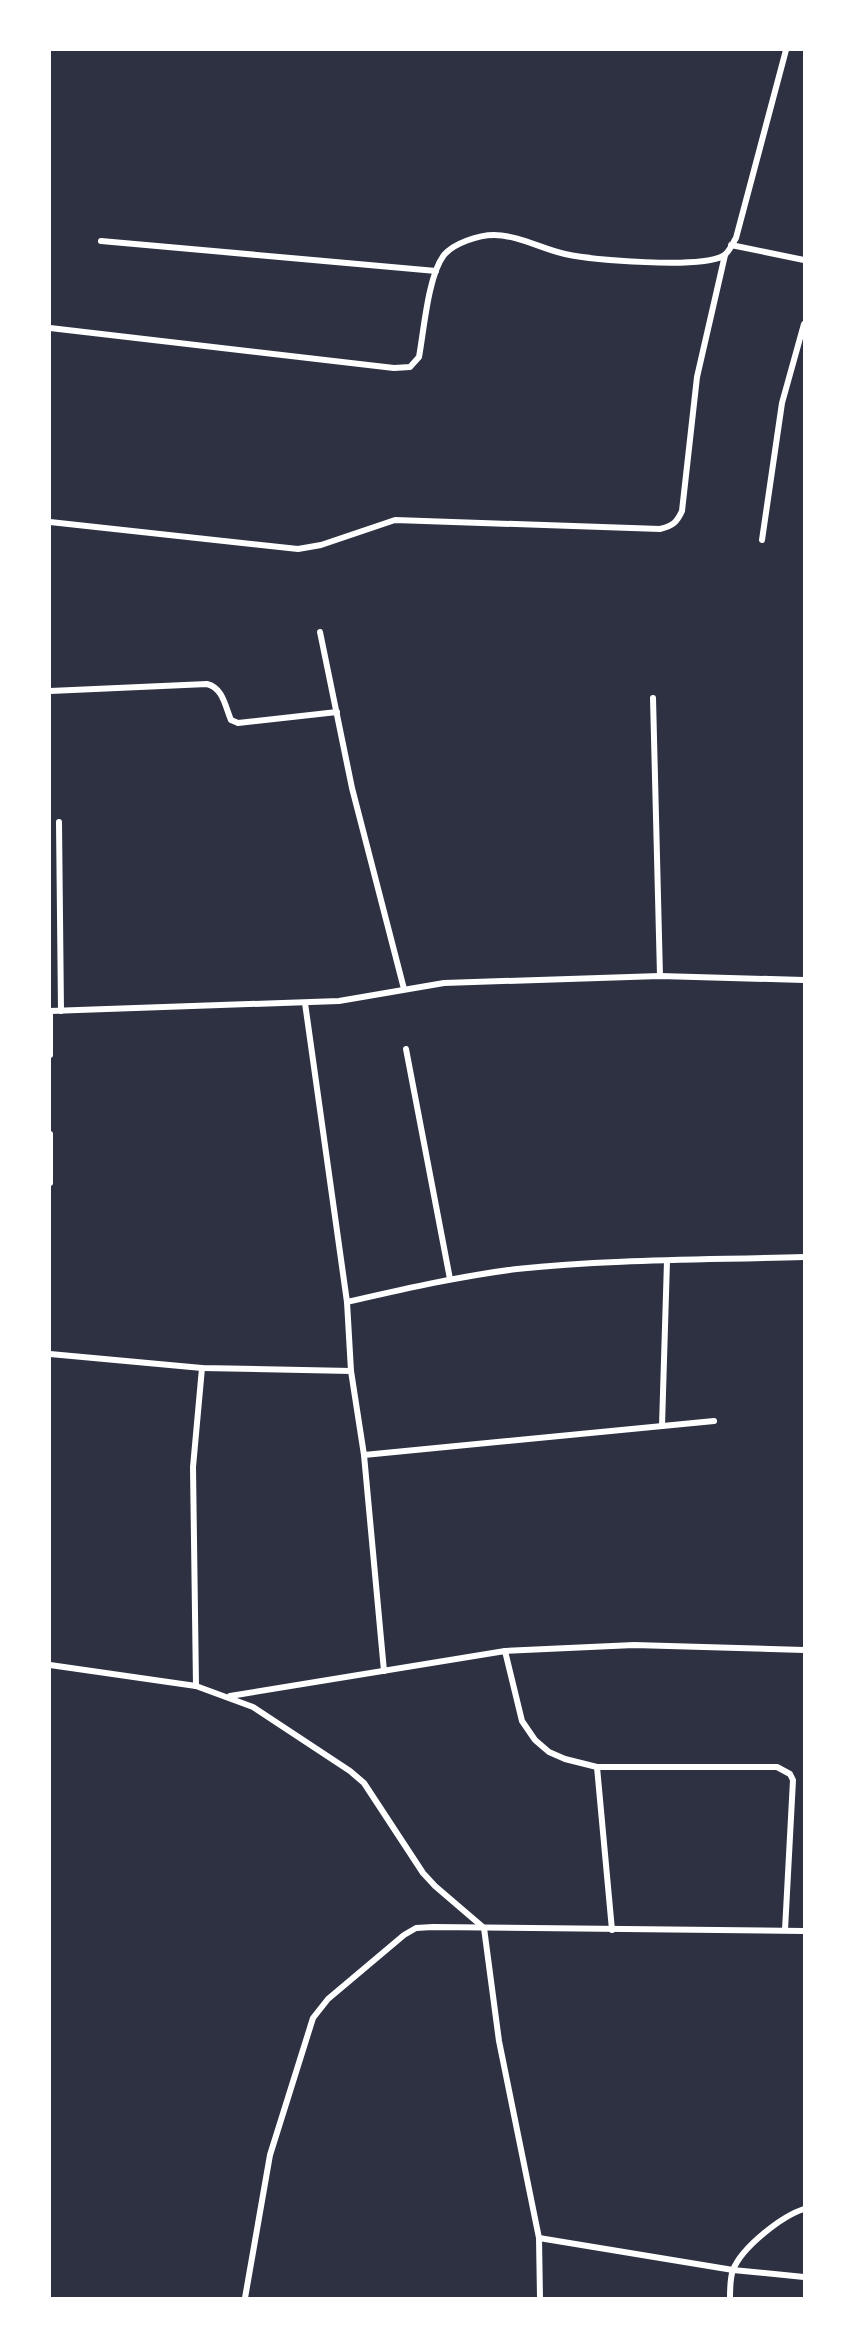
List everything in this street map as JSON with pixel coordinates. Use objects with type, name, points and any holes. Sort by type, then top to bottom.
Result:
[{"type":"street","points":[[50,522],[297,549],[321,545],[395,520],[660,529],[677,522],[682,511],[697,377],[725,255],[731,245],[745,205],[786,50]]},
{"type":"street","points":[[50,328],[394,368],[410,367],[419,357],[436,271],[445,254],[457,246],[479,238],[495,235],[565,254],[603,260],[708,261],[725,255]]},
{"type":"street","points":[[101,241],[436,271]]},
{"type":"street","points":[[731,245],[804,260]]},
{"type":"street","points":[[762,540],[782,403],[804,324]]},
{"type":"street","points":[[320,632],[352,788],[404,989]]},
{"type":"street","points":[[50,691],[207,684],[215,686],[231,720],[238,723],[337,712]]},
{"type":"street","points":[[653,698],[660,976]]},
{"type":"street","points":[[59,822],[61,1011]]},
{"type":"street","points":[[50,1055],[50,1011],[339,1001],[444,983],[660,976],[804,980]]},
{"type":"street","points":[[305,1003],[347,1302],[351,1371],[364,1455],[384,1671]]},
{"type":"street","points":[[406,1049],[450,1279]]},
{"type":"street","points":[[50,1134],[50,1183]]},
{"type":"street","points":[[347,1302],[450,1279],[518,1269],[804,1257]]},
{"type":"street","points":[[662,1426],[667,1261]]},
{"type":"street","points":[[50,1354],[202,1368],[351,1371]]},
{"type":"street","points":[[196,1686],[193,1467],[202,1368]]},
{"type":"street","points":[[364,1455],[714,1421]]},
{"type":"street","points":[[229,1696],[505,1652],[634,1645],[804,1650]]},
{"type":"street","points":[[505,1652],[522,1721],[535,1740],[549,1752],[565,1759],[597,1767],[777,1767],[790,1774],[793,1780],[785,1930]]},
{"type":"street","points":[[50,1665],[196,1686],[229,1696],[274,1718],[364,1783],[417,1865],[435,1886],[484,1928],[499,2041],[540,2238],[540,2298]]},
{"type":"street","points":[[597,1767],[612,1929]]},
{"type":"street","points":[[245,2298],[270,2155],[313,2018],[328,1999],[416,1928],[804,1931]]},
{"type":"street","points":[[730,2298],[733,2270],[745,2252],[793,2213],[804,2209]]},
{"type":"street","points":[[540,2238],[733,2270],[804,2277]]}]
